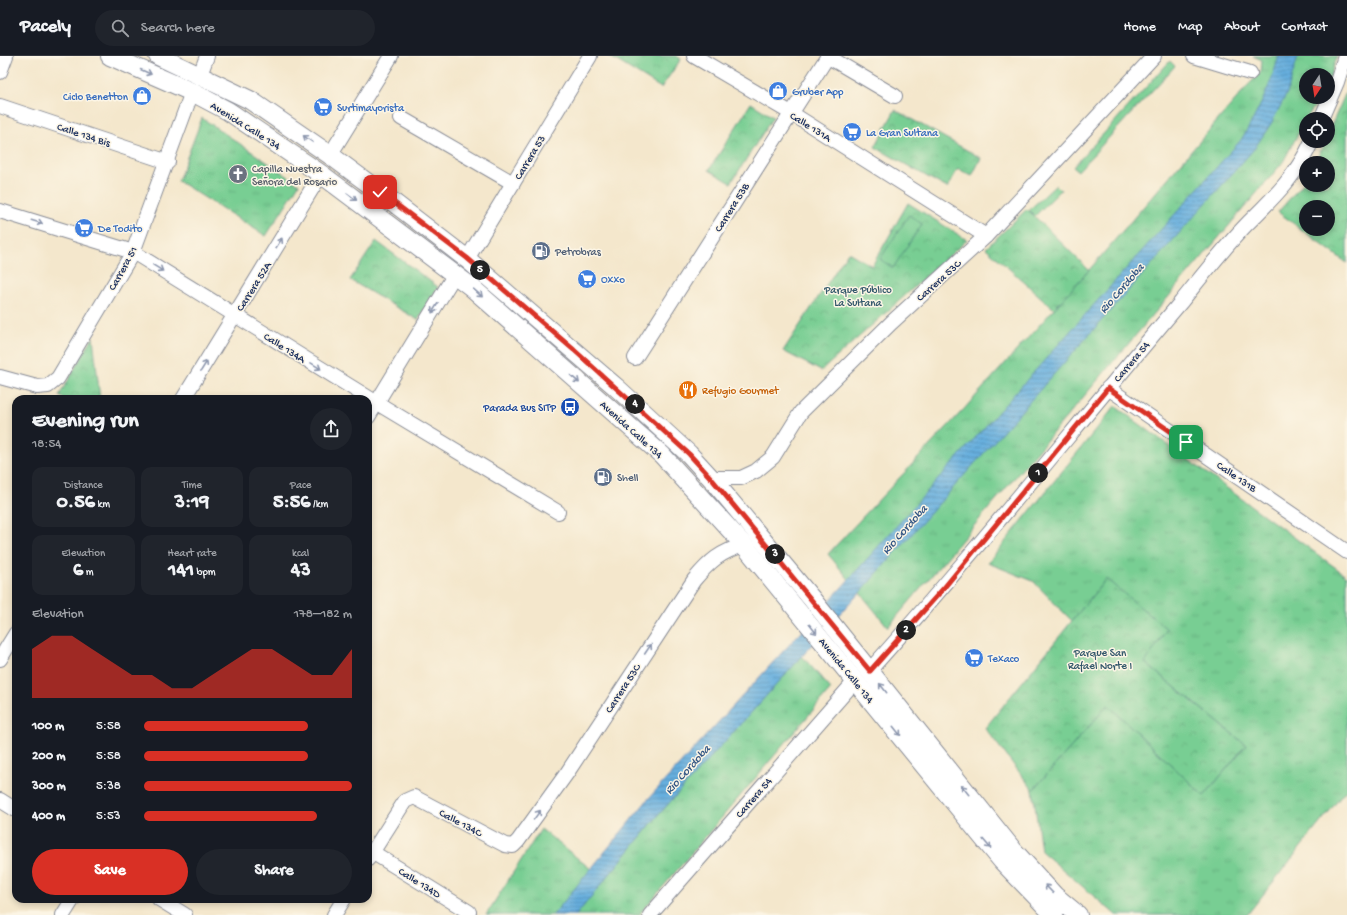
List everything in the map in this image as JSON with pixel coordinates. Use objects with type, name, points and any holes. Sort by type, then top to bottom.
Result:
[{"type":"main road","name":"Avenida Calle 134","points":[[110,56],[192,92],[228,111],[322,174],[455,274],[662,455],[744,545],[828,647],[863,675],[1013,850],[1055,896],[1078,915]]},
{"type":"main road","name":"Avenida Calle 134","points":[[158,56],[250,100],[330,155],[467,258],[616,387],[689,454],[711,478],[840,633],[863,675],[1002,861],[1054,915]]},
{"type":"street","points":[[0,72],[6,56]]},
{"type":"street","points":[[200,75],[207,56]]},
{"type":"street","points":[[330,155],[391,56]]},
{"type":"street","name":"Carrera 53","points":[[467,258],[590,56]]},
{"type":"street","name":"Calle 131A","points":[[694,56],[791,113],[986,236]]},
{"type":"street","points":[[828,56],[894,96]]},
{"type":"street","name":"Carrera 53B","points":[[635,358],[828,56]]},
{"type":"street","name":"Carrera 53C","points":[[711,478],[741,478],[756,471],[773,457],[801,412],[891,323],[986,236],[1154,56]]},
{"type":"street","points":[[1194,56],[1250,73]]},
{"type":"street","points":[[1324,112],[1337,82],[1345,56]]},
{"type":"street","name":"Carrera 51","points":[[0,377],[37,387],[48,386],[58,378],[133,252],[168,162],[192,92]]},
{"type":"street","name":"Calle 134 Bis","points":[[0,106],[168,162]]},
{"type":"street","points":[[401,118],[513,183]]},
{"type":"street","name":"Carrera 54","points":[[650,915],[863,675],[943,589],[1108,388],[1245,226],[1285,185],[1304,158],[1309,148]]},
{"type":"street","name":"Carrera 52A","points":[[186,395],[322,174]]},
{"type":"street","name":"Calle 134A","points":[[0,211],[133,252],[364,395]]},
{"type":"street","points":[[372,411],[455,274]]},
{"type":"street","name":"Calle 131B","points":[[1108,388],[1347,552]]},
{"type":"street","name":"Calle 134A","points":[[372,400],[558,512]]},
{"type":"street","name":"Carrera 53C","points":[[513,846],[567,773],[694,580],[711,560],[731,549],[744,545]]},
{"type":"street","points":[[0,659],[11,639]]},
{"type":"street","name":"Calle 134C","points":[[372,852],[405,801],[414,797],[505,845],[513,846]]},
{"type":"street","points":[[0,800],[12,808]]},
{"type":"street","name":"Calle 134D","points":[[372,856],[468,912]]},
{"type":"street","points":[[63,915],[70,903]]},
{"type":"street","points":[[166,903],[185,915]]},
{"type":"street","points":[[335,915],[342,903]]},
{"type":"green space","points":[[609,56],[676,56],[681,59],[661,88]]},
{"type":"green space","points":[[1253,56],[1337,56],[1333,68],[1299,68],[1299,104],[1316,104],[1311,112],[1299,112],[1299,132],[1283,162],[888,627],[828,554],[965,408],[1089,270],[1261,72],[1262,60]]},
{"type":"green space","points":[[1170,61],[1175,66],[1078,171],[1073,167]]},
{"type":"green space","points":[[1347,90],[1347,263],[1310,236],[1335,236],[1335,200],[1299,200],[1299,228],[1278,212],[1299,188],[1299,192],[1335,192],[1335,156],[1318,156],[1322,148],[1335,148],[1335,117]]},
{"type":"green space","points":[[751,103],[773,117],[731,183],[709,170]]},
{"type":"green space","points":[[895,110],[981,158],[972,176],[958,169],[947,188],[875,147]]},
{"type":"green space","points":[[202,118],[299,184],[266,236],[178,181]]},
{"type":"green space","points":[[1056,185],[1061,190],[1035,216],[1029,210]]},
{"type":"green space","name":"Parque Público La Sultana","points":[[908,203],[967,240],[821,371],[783,351],[848,252],[872,266]]},
{"type":"green space","points":[[1027,209],[1089,270],[1054,309],[986,248]]},
{"type":"green space","points":[[909,215],[922,224],[893,268],[880,259]]},
{"type":"green space","points":[[376,241],[438,287],[418,320],[350,280]]},
{"type":"green space","points":[[93,337],[100,395],[60,395]]},
{"type":"green space","points":[[1115,406],[1347,576],[1347,789],[1247,915],[1116,915],[1041,851],[1033,790],[1108,705],[1204,796],[1246,745],[1145,663],[1106,579],[1072,621],[1033,581],[988,563]]},
{"type":"green space","name":"Parque San Rafael Norte I","points":[[1106,579],[1167,629],[1145,663],[1246,745],[1204,796],[1108,705],[1033,790],[985,728]]},
{"type":"green space","points":[[802,656],[831,689],[639,915],[576,915],[660,813]]},
{"type":"green space","points":[[541,829],[591,869],[553,915],[486,915]]},
{"type":"water","name":"Rio Cordoba","points":[[1279,56],[1298,56],[1287,93],[1272,122],[1254,149],[863,589],[660,813],[576,915],[553,915],[649,798],[852,576],[1241,140],[1263,100]]},
{"type":"place","name":"Gruber App","points":[[778,91]]},
{"type":"place","name":"Ciclo Benetton","points":[[142,96]]},
{"type":"place","name":"Surtimayorista","points":[[323,107]]},
{"type":"place","name":"La Gran Sultana","points":[[852,132]]},
{"type":"place","name":"Capilla Nuestra Señora del Rosario","points":[[238,174]]},
{"type":"place","name":"De Todito","points":[[84,228]]},
{"type":"place","name":"Petrobras","points":[[541,251]]},
{"type":"place","name":"Oxxo","points":[[587,279]]},
{"type":"place","name":"Refugio Gourmet","points":[[688,390]]},
{"type":"place","name":"Parada Bus SITP","points":[[570,407]]},
{"type":"place","name":"Shell","points":[[603,477]]},
{"type":"place","name":"Texaco","points":[[974,658]]},
{"type":"route","points":[[380,192],[467,258],[616,387],[689,454],[711,478],[870,671],[943,589],[1108,388],[1186,442]]}]
